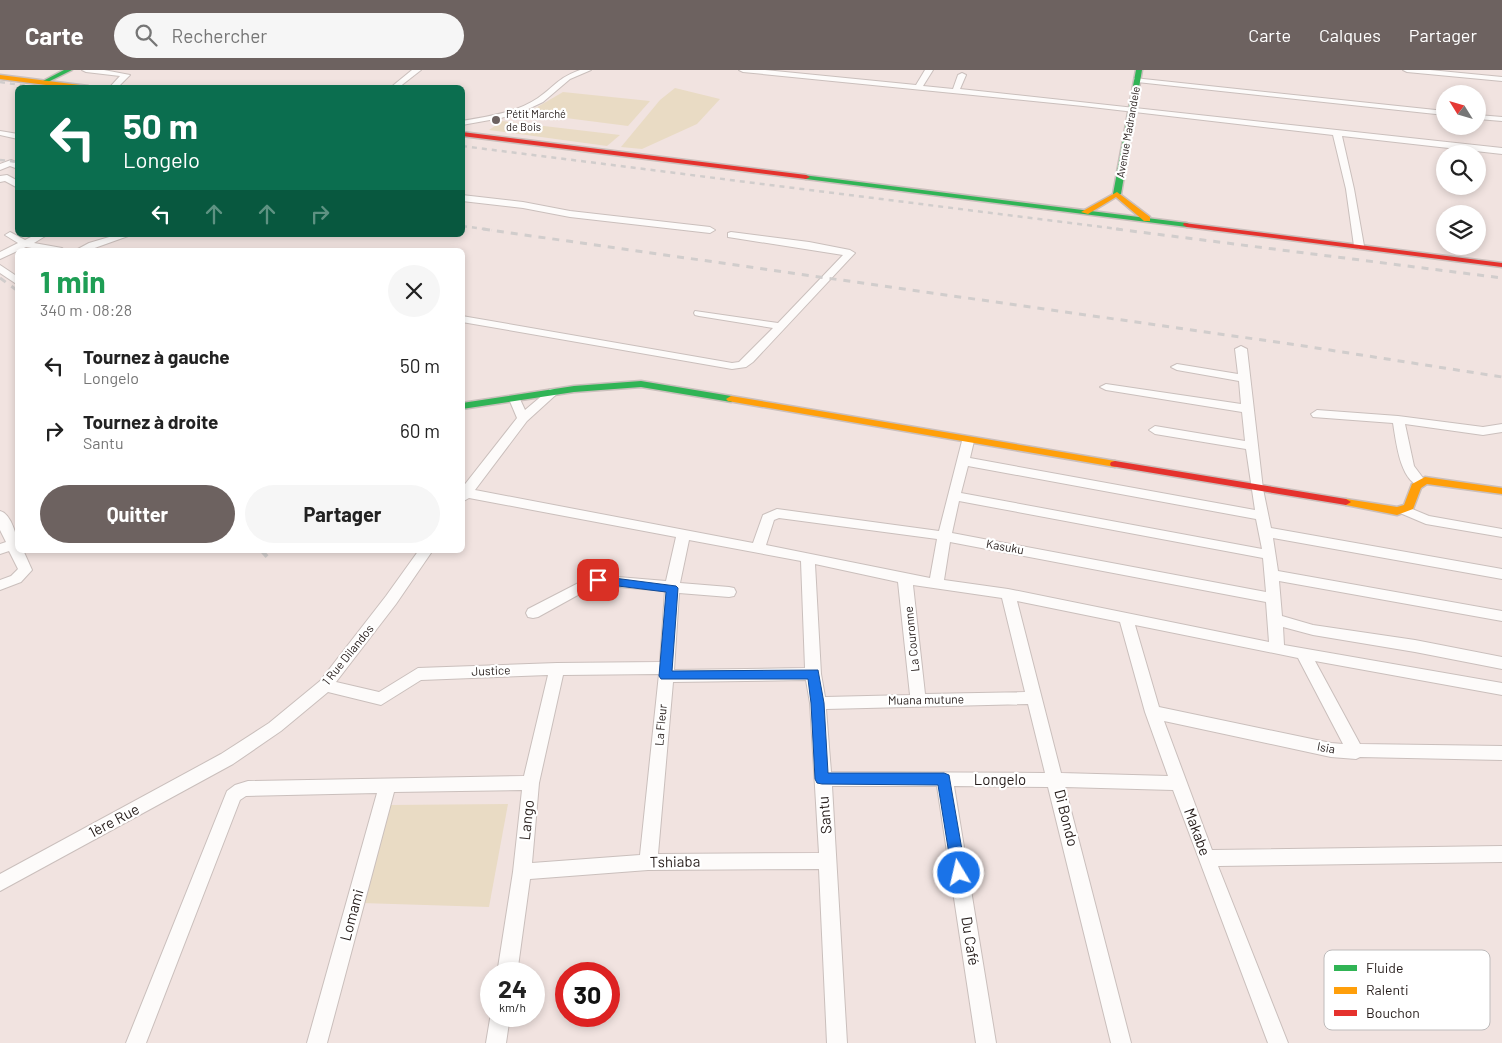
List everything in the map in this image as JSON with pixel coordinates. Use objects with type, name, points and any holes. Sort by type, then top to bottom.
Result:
[{"type":"street","points":[[44,82],[69,70]]},
{"type":"street","points":[[86,70],[126,75],[115,85]]},
{"type":"street","points":[[397,85],[417,70]]},
{"type":"street","points":[[465,122],[501,116],[521,109],[540,100],[567,77],[587,70]]},
{"type":"street","points":[[743,70],[814,73],[918,87],[1502,151]]},
{"type":"street","points":[[918,87],[929,70]]},
{"type":"street","points":[[1407,70],[1502,79]]},
{"type":"street","points":[[956,91],[962,75]]},
{"type":"street","points":[[1138,75],[1436,112]]},
{"type":"street","name":"Avenue Madrandele","points":[[1117,194],[1138,75]]},
{"type":"street","points":[[0,77],[66,85]]},
{"type":"street","points":[[1486,117],[1502,119]]},
{"type":"street","points":[[0,133],[15,136]]},
{"type":"street","points":[[1337,133],[1350,189],[1359,246]]},
{"type":"street","points":[[465,134],[1502,265]]},
{"type":"street","points":[[0,167],[11,163],[15,165]]},
{"type":"street","points":[[1085,212],[1117,194],[1147,219]]},
{"type":"street","points":[[465,198],[523,205],[570,214],[710,230]]},
{"type":"street","points":[[10,235],[26,244],[48,248]]},
{"type":"street","points":[[465,320],[732,366],[742,365],[749,360],[779,326],[850,253],[809,245],[731,235]]},
{"type":"street","points":[[17,248],[38,237]]},
{"type":"street","points":[[85,248],[92,244],[118,237]]},
{"type":"street","points":[[0,256],[15,249]]},
{"type":"street","points":[[0,268],[15,280]]},
{"type":"street","points":[[699,313],[779,326]]},
{"type":"street","points":[[1241,349],[1257,489],[1270,555],[1277,648]]},
{"type":"street","points":[[1177,367],[1245,379]]},
{"type":"street","points":[[465,406],[515,399],[554,391],[640,384],[1257,489],[1397,511],[1405,510],[1426,520],[1502,533]]},
{"type":"street","points":[[1106,386],[1248,409]]},
{"type":"street","points":[[465,493],[523,418],[554,391]]},
{"type":"street","points":[[515,399],[523,418]]},
{"type":"street","points":[[1317,414],[1398,420],[1483,431],[1502,438]]},
{"type":"street","points":[[1398,420],[1408,467],[1420,482]]},
{"type":"street","points":[[1483,431],[1502,428]]},
{"type":"street","points":[[1155,430],[1252,446]]},
{"type":"street","points":[[936,585],[944,536],[968,441]]},
{"type":"street","points":[[963,461],[1263,516]]},
{"type":"street","points":[[1405,510],[1412,502],[1416,486],[1420,482],[1432,480],[1502,491]]},
{"type":"street","points":[[465,494],[758,548],[936,585],[1008,594],[1277,648],[1502,689]]},
{"type":"street","points":[[955,496],[1270,555]]},
{"type":"street","name":"Kasuku","points":[[758,548],[768,518],[777,513],[944,536],[1273,598]]},
{"type":"street","points":[[0,515],[4,529],[14,544],[0,548]]},
{"type":"street","points":[[1266,532],[1502,574]]},
{"type":"street","name":"La Fleur","points":[[648,862],[672,588],[682,534]]},
{"type":"street","points":[[0,585],[16,578],[25,570],[18,553]]},
{"type":"street","name":"1 Rue Dilandos","points":[[227,759],[275,727],[325,685],[391,600],[424,553]]},
{"type":"street","name":"Santu","points":[[808,558],[813,674],[818,703],[838,1043]]},
{"type":"street","points":[[1271,575],[1502,616]]},
{"type":"street","name":"La Couronne","points":[[906,579],[918,699]]},
{"type":"street","points":[[533,613],[594,580],[729,592]]},
{"type":"street","name":"Di Bondo","points":[[1008,594],[1122,1043]]},
{"type":"street","name":"Makabe","points":[[1126,618],[1153,712],[1206,858],[1278,1043]]},
{"type":"street","points":[[1275,619],[1313,630],[1502,662]]},
{"type":"street","points":[[1303,653],[1356,752]]},
{"type":"street","name":"Justice","points":[[325,685],[381,699],[418,674],[557,669],[813,674]]},
{"type":"street","name":"Lango","points":[[509,962],[522,872],[531,783],[557,669]]},
{"type":"street","name":"Muana mutune","points":[[818,703],[918,699],[1035,698]]},
{"type":"street","name":"Isia","points":[[1153,712],[1331,750],[1356,752],[1502,753]]},
{"type":"street","name":"1ère Rue","points":[[0,883],[227,759]]},
{"type":"street","name":"Longelo","points":[[822,779],[1056,780],[1179,783]]},
{"type":"street","name":"Du Café","points":[[944,779],[986,1043]]},
{"type":"street","points":[[136,1043],[233,796],[241,790],[248,788],[531,783]]},
{"type":"street","name":"Lomami","points":[[317,1043],[387,787]]},
{"type":"street","points":[[1206,858],[1502,854]]},
{"type":"street","name":"Tshiaba","points":[[522,872],[648,862],[828,861]]},
{"type":"street","points":[[496,1043],[498,1027]]},
{"type":"shaded area","points":[[675,88],[720,99],[697,124],[642,149],[621,147],[660,100]]},
{"type":"shaded area","points":[[563,92],[650,101],[628,126],[527,113]]},
{"type":"shaded area","points":[[502,121],[620,135],[607,146],[489,130]]},
{"type":"shaded area","points":[[508,804],[489,907],[361,903],[387,805]]},
{"type":"railway","points":[[0,82],[21,85]]},
{"type":"railway","points":[[465,146],[1126,230]]},
{"type":"railway","points":[[0,160],[15,162]]},
{"type":"railway","points":[[465,226],[492,230]]},
{"type":"railway","points":[[483,229],[1304,346],[1502,377]]},
{"type":"railway","points":[[1116,229],[1502,278]]},
{"type":"railway","points":[[0,278],[15,289]]},
{"type":"railway","points":[[264,553],[270,560]]},
{"type":"traffic: fast","points":[[44,82],[69,70]]},
{"type":"traffic: fast","points":[[1117,194],[1139,70]]},
{"type":"traffic: fast","points":[[806,177],[1187,225]]},
{"type":"traffic: fast","points":[[465,406],[574,389],[641,384],[731,399]]},
{"type":"traffic: slow","points":[[0,77],[64,85]]},
{"type":"traffic: slow","points":[[1117,194],[1147,219]]},
{"type":"traffic: slow","points":[[1085,212],[1117,194]]},
{"type":"traffic: slow","points":[[731,399],[1115,464]]},
{"type":"traffic: slow","points":[[1346,502],[1397,511],[1409,507],[1416,486],[1425,480],[1502,491]]},
{"type":"traffic: jam","points":[[465,134],[806,177]]},
{"type":"traffic: jam","points":[[1187,225],[1502,265]]},
{"type":"traffic: jam","points":[[1115,464],[1346,502]]},
{"type":"place","name":"Pétit Marché de Bois","points":[[496,120]]},
{"type":"route","points":[[598,580],[672,588],[665,676],[813,674],[818,703],[822,779],[944,779],[959,873]]}]
